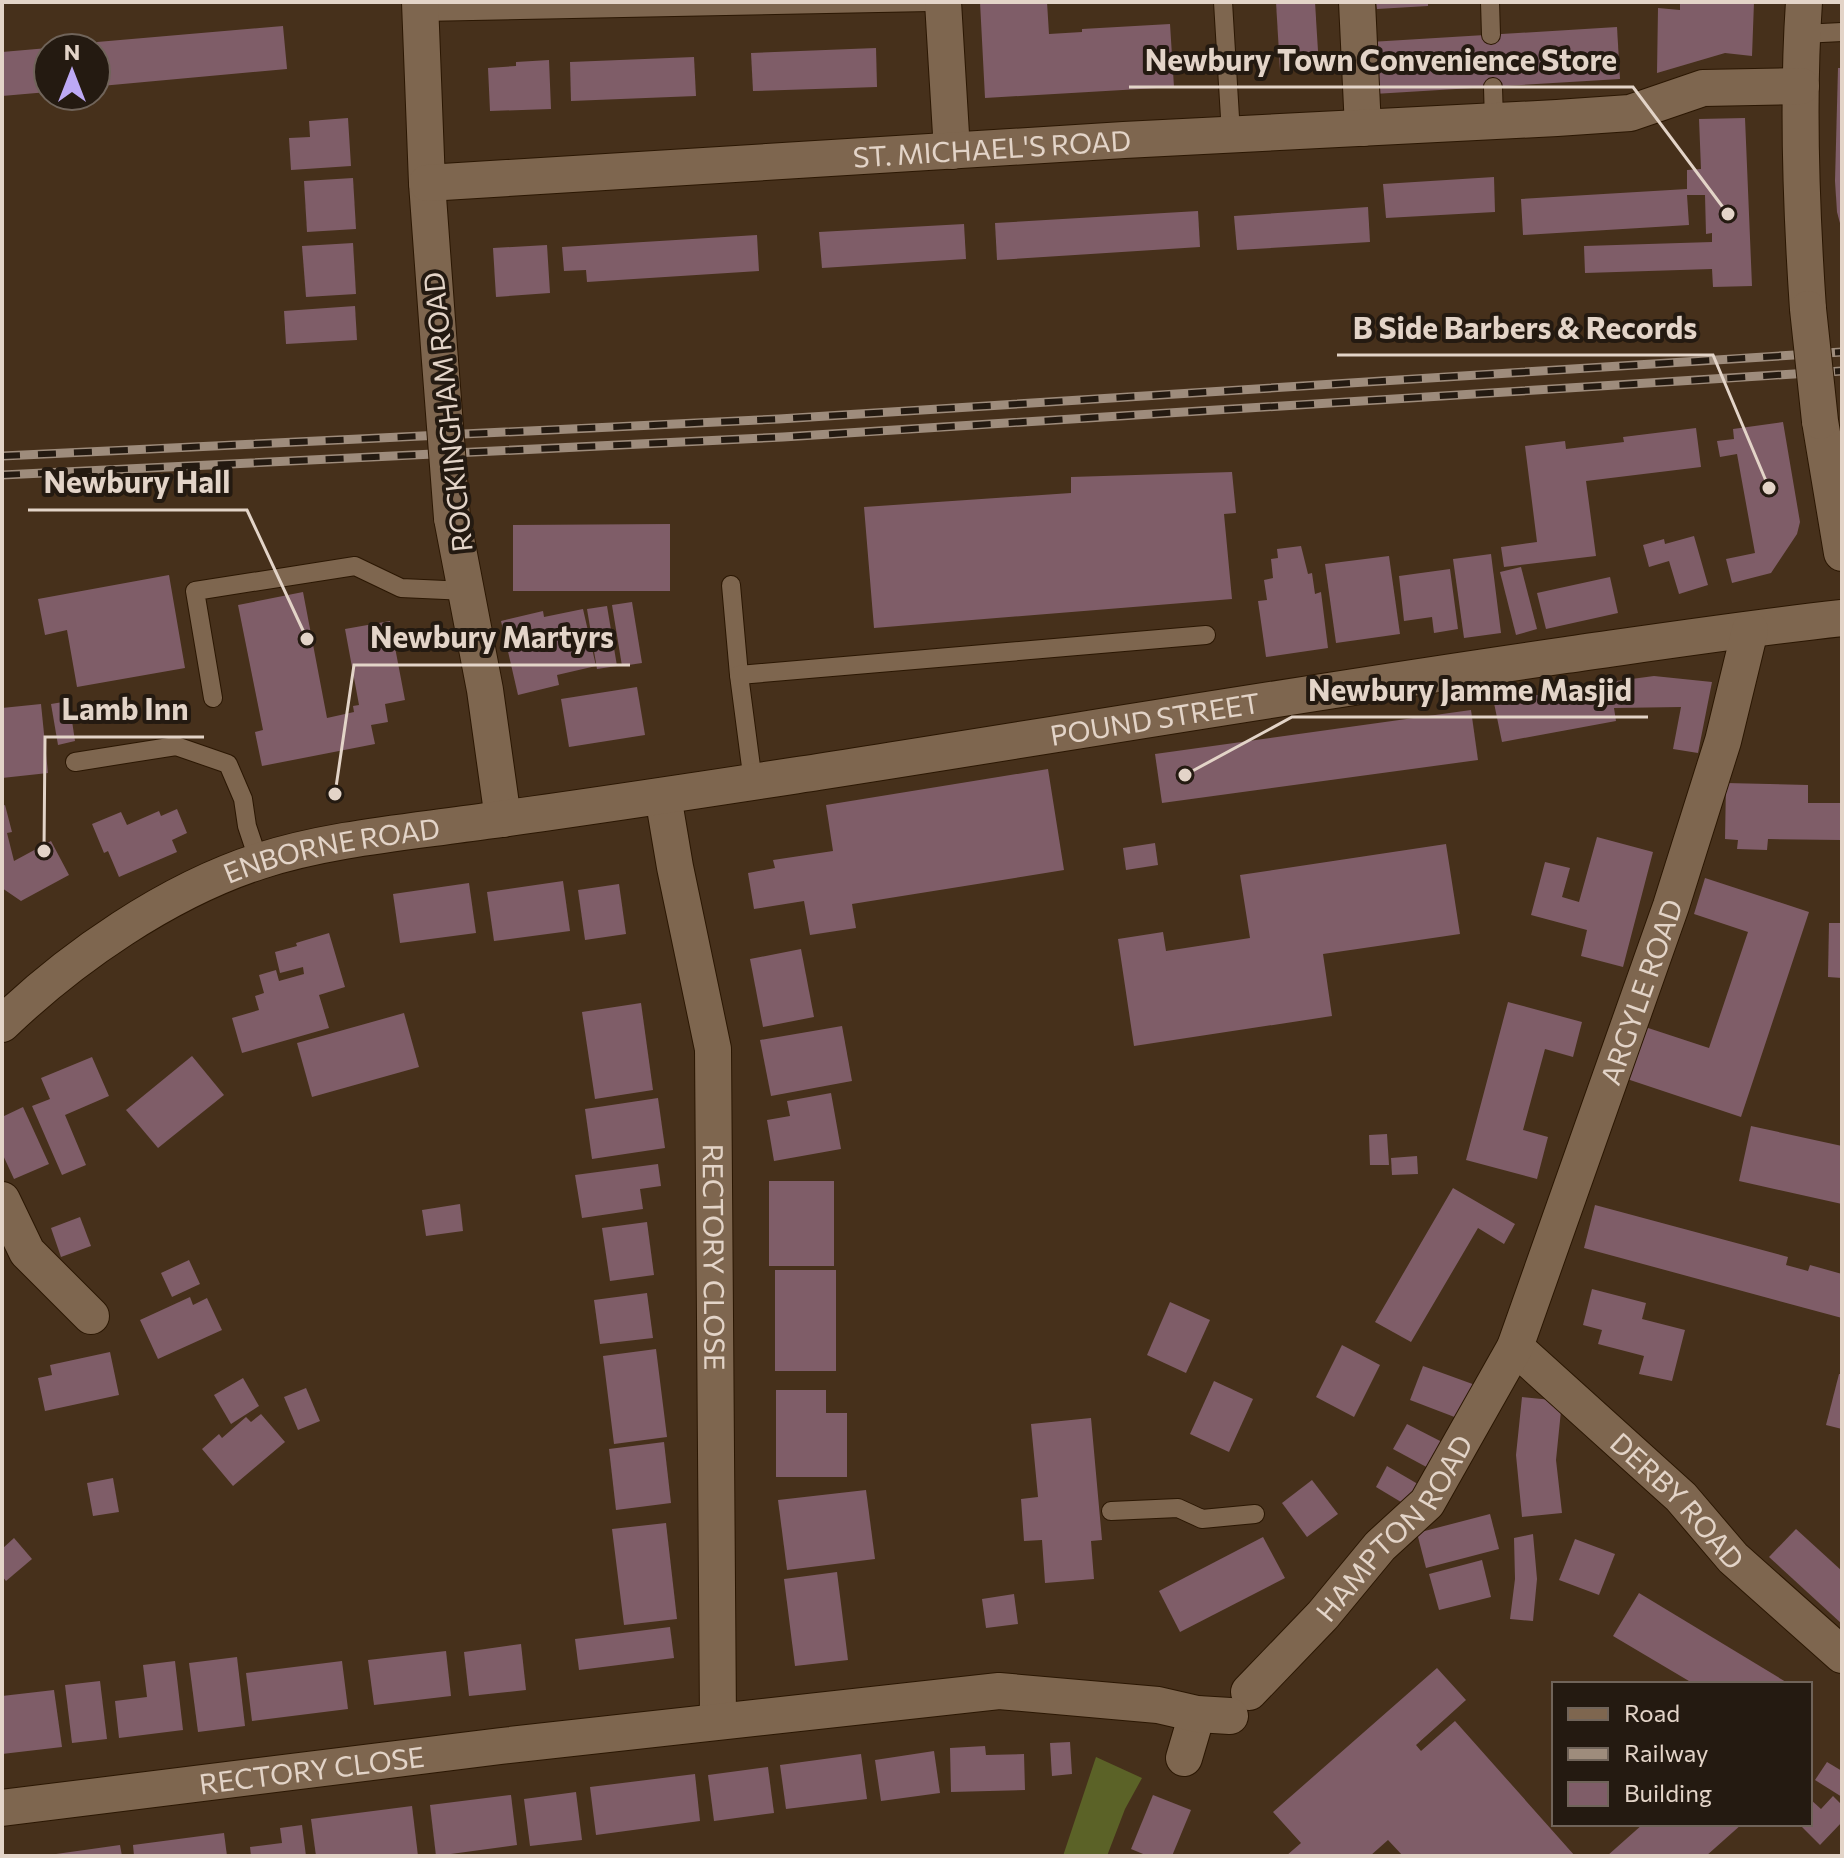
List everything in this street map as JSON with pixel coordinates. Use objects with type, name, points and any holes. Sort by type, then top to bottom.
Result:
[{"type":"street","points":[[943,2],[952,151]]},
{"type":"street","points":[[1357,2],[1363,128]]},
{"type":"street","name":"ROCKINGHAM ROAD","points":[[421,7],[427,183],[452,518],[485,690],[503,819]]},
{"type":"street","points":[[1803,18],[1802,232],[1820,421],[1842,553]]},
{"type":"street","name":"ST. MICHAEL'S ROAD","points":[[427,183],[1630,113],[1703,88],[1801,86]]},
{"type":"street","name":"POUND STREET","points":[[705,789],[1091,727],[1842,618]]},
{"type":"street","name":"ARGYLE ROAD","points":[[1515,1347],[1671,906],[1723,741],[1750,630]]},
{"type":"street","name":"ENBORNE ROAD","points":[[6,1009],[101,943],[152,912],[207,882],[259,862],[348,841],[705,789]]},
{"type":"street","name":"RECTORY CLOSE","points":[[663,796],[713,1049],[718,1721]]},
{"type":"street","points":[[2,1200],[27,1252],[91,1316]]},
{"type":"street","name":"DERBY ROAD","points":[[1515,1347],[1681,1497],[1733,1558],[1842,1655]]},
{"type":"street","name":"HAMPTON ROAD","points":[[1225,1707],[1323,1615],[1380,1546],[1427,1503],[1515,1347]]},
{"type":"street","name":"RECTORY CLOSE","points":[[2,1808],[718,1721],[999,1691],[1158,1705],[1225,1707]]},
{"type":"street","points":[[1184,1758],[1225,1707]]},
{"type":"lane","points":[[421,7],[930,2]]},
{"type":"lane","points":[[1223,2],[1231,134]]},
{"type":"lane","points":[[1490,2],[1491,35]]},
{"type":"lane","points":[[1803,18],[1842,32]]},
{"type":"lane","points":[[1493,87],[1494,122]]},
{"type":"lane","points":[[213,698],[195,591],[355,566],[401,588],[467,591]]},
{"type":"lane","points":[[731,585],[753,782]]},
{"type":"lane","points":[[739,675],[1206,635]]},
{"type":"lane","points":[[75,762],[176,746],[228,764],[243,799],[247,826],[259,862]]},
{"type":"lane","points":[[1111,1511],[1178,1508],[1202,1519],[1255,1514]]},
{"type":"green space","points":[[1096,1757],[1142,1778],[1125,1809],[1107,1856],[1063,1856]]},
{"type":"building","points":[[980,2],[1047,2],[1049,34],[1170,24],[1174,87],[985,98]]},
{"type":"building","points":[[1276,2],[1315,2],[1319,68],[1280,70]]},
{"type":"building","points":[[1376,2],[1428,2],[1428,6],[1377,9]]},
{"type":"building","points":[[1680,2],[1754,2],[1752,56],[1725,53],[1657,73],[1658,8],[1680,10]]},
{"type":"building","points":[[283,26],[287,69],[112,85],[112,41]]},
{"type":"building","points":[[1617,27],[1620,79],[1374,94],[1370,42]]},
{"type":"building","points":[[876,48],[877,87],[753,91],[751,53]]},
{"type":"building","points":[[32,49],[32,93],[2,96],[2,52]]},
{"type":"building","points":[[694,57],[696,96],[571,101],[570,62]]},
{"type":"building","points":[[549,60],[551,109],[490,111],[488,68]]},
{"type":"building","points":[[1838,68],[1842,68],[1841,227],[1835,181]]},
{"type":"building","points":[[348,118],[351,166],[291,170],[289,138],[310,137],[309,121]]},
{"type":"building","points":[[1745,118],[1752,286],[1713,287],[1712,269],[1585,273],[1584,246],[1712,242],[1712,233],[1706,234],[1705,195],[1687,195],[1689,225],[1523,235],[1521,199],[1687,189],[1687,170],[1701,169],[1699,119]]},
{"type":"building","points":[[1494,177],[1495,212],[1386,218],[1383,184]]},
{"type":"building","points":[[353,178],[356,229],[307,232],[304,181]]},
{"type":"building","points":[[1368,207],[1370,242],[1237,250],[1234,216]]},
{"type":"building","points":[[1198,211],[1200,247],[997,260],[995,223]]},
{"type":"building","points":[[964,224],[966,259],[822,268],[819,232]]},
{"type":"building","points":[[757,235],[759,271],[587,282],[586,270],[564,271],[562,247]]},
{"type":"building","points":[[353,243],[356,294],[306,297],[302,246]]},
{"type":"building","points":[[547,245],[550,293],[496,297],[493,248]]},
{"type":"building","points":[[355,306],[357,340],[286,344],[284,311]]},
{"type":"building","points":[[1783,422],[1800,522],[1797,534],[1771,573],[1732,583],[1726,559],[1755,553],[1737,454],[1720,457],[1717,441],[1734,439],[1733,429]]},
{"type":"building","points":[[1696,428],[1701,467],[1586,481],[1596,556],[1504,567],[1501,547],[1537,542],[1525,446],[1565,441],[1566,449],[1624,442],[1623,437]]},
{"type":"building","points":[[1232,472],[1236,513],[1224,514],[1232,599],[874,628],[864,507],[1071,493],[1071,477]]},
{"type":"building","points":[[670,524],[670,591],[513,591],[513,525]]},
{"type":"building","points":[[1694,536],[1708,585],[1679,594],[1669,561],[1649,567],[1643,545],[1664,539],[1665,544]]},
{"type":"building","points":[[1301,546],[1308,574],[1312,573],[1315,594],[1321,592],[1328,648],[1266,657],[1258,601],[1267,600],[1264,580],[1273,578],[1271,559],[1278,558],[1277,549]]},
{"type":"building","points":[[1491,554],[1501,633],[1464,638],[1453,559]]},
{"type":"building","points":[[1389,556],[1400,634],[1336,643],[1325,564]]},
{"type":"building","points":[[1521,567],[1537,629],[1516,635],[1500,572]]},
{"type":"building","points":[[1450,569],[1458,629],[1434,633],[1432,617],[1404,621],[1399,576]]},
{"type":"building","points":[[169,575],[185,668],[77,687],[67,630],[45,635],[38,599]]},
{"type":"building","points":[[1610,577],[1618,613],[1546,629],[1537,593]]},
{"type":"building","points":[[303,592],[327,718],[354,712],[353,706],[359,705],[345,629],[390,621],[405,700],[385,704],[388,722],[371,725],[375,744],[262,766],[255,732],[263,730],[238,605]]},
{"type":"building","points":[[632,602],[642,663],[622,666],[612,605]]},
{"type":"building","points":[[607,606],[617,666],[597,669],[587,609]]},
{"type":"building","points":[[583,609],[596,666],[557,675],[559,685],[518,695],[501,621],[543,611],[544,617]]},
{"type":"building","points":[[1654,676],[1712,682],[1698,753],[1673,749],[1681,707],[1614,708],[1616,721],[1502,742],[1494,703]]},
{"type":"building","points":[[637,687],[645,735],[569,747],[561,699]]},
{"type":"building","points":[[69,701],[75,741],[58,745],[51,704]]},
{"type":"building","points":[[41,704],[48,773],[2,778],[2,708]]},
{"type":"building","points":[[1471,710],[1478,760],[1162,803],[1155,754]]},
{"type":"building","points":[[1048,769],[1064,870],[852,904],[856,928],[810,935],[804,901],[754,909],[748,873],[775,868],[773,860],[833,851],[826,805]]},
{"type":"building","points":[[1726,783],[1808,785],[1808,803],[1842,803],[1842,840],[1768,839],[1767,850],[1737,849],[1738,840],[1725,839]]},
{"type":"building","points":[[5,805],[12,832],[7,833],[14,861],[51,841],[69,875],[21,901],[2,888],[2,806]]},
{"type":"building","points":[[177,809],[187,833],[172,840],[177,852],[119,877],[108,851],[104,853],[92,824],[121,812],[127,825],[159,811],[161,816]]},
{"type":"building","points":[[1597,837],[1653,852],[1623,967],[1581,956],[1587,930],[1531,915],[1545,862],[1570,868],[1562,897],[1579,902]]},
{"type":"building","points":[[1155,843],[1158,865],[1126,870],[1123,848]]},
{"type":"building","points":[[1446,844],[1460,934],[1323,954],[1332,1016],[1134,1046],[1118,939],[1163,932],[1166,951],[1250,938],[1240,875]]},
{"type":"building","points":[[1705,878],[1809,912],[1741,1117],[1621,1077],[1639,1025],[1709,1048],[1748,932],[1694,914]]},
{"type":"building","points":[[563,881],[570,931],[494,941],[487,892]]},
{"type":"building","points":[[469,883],[476,933],[400,943],[393,894]]},
{"type":"building","points":[[619,884],[626,934],[585,940],[578,890]]},
{"type":"building","points":[[1829,923],[1842,923],[1842,978],[1828,977]]},
{"type":"building","points":[[329,933],[345,987],[319,995],[329,1028],[242,1053],[232,1018],[259,1010],[255,996],[264,993],[259,975],[276,970],[279,981],[304,974],[303,967],[280,973],[275,952]]},
{"type":"building","points":[[801,949],[814,1017],[763,1027],[750,959]]},
{"type":"building","points":[[1508,1002],[1582,1022],[1573,1057],[1545,1049],[1523,1130],[1548,1137],[1537,1179],[1466,1160]]},
{"type":"building","points":[[641,1003],[653,1090],[595,1099],[582,1012]]},
{"type":"building","points":[[404,1013],[419,1067],[312,1097],[297,1043]]},
{"type":"building","points":[[842,1026],[852,1081],[771,1096],[760,1040]]},
{"type":"building","points":[[192,1056],[224,1095],[158,1148],[126,1110]]},
{"type":"building","points":[[92,1057],[109,1096],[65,1115],[86,1165],[62,1175],[32,1106],[50,1099],[41,1078]]},
{"type":"building","points":[[831,1093],[841,1149],[774,1161],[767,1120],[790,1116],[787,1101]]},
{"type":"building","points":[[658,1098],[665,1148],[592,1159],[585,1109]]},
{"type":"building","points":[[23,1107],[49,1164],[14,1179],[2,1153],[2,1117]]},
{"type":"building","points":[[1751,1126],[1842,1146],[1842,1204],[1739,1181]]},
{"type":"building","points":[[1387,1134],[1389,1165],[1370,1165],[1369,1135]]},
{"type":"building","points":[[1417,1156],[1418,1174],[1392,1175],[1391,1158]]},
{"type":"building","points":[[658,1164],[661,1186],[640,1189],[643,1209],[582,1218],[575,1175]]},
{"type":"building","points":[[769,1181],[834,1181],[834,1266],[769,1266]]},
{"type":"building","points":[[1453,1188],[1515,1224],[1504,1244],[1478,1228],[1411,1342],[1375,1322]]},
{"type":"building","points":[[460,1204],[463,1231],[426,1236],[422,1210]]},
{"type":"building","points":[[1595,1205],[1788,1257],[1786,1265],[1808,1271],[1810,1265],[1842,1274],[1842,1318],[1584,1248]]},
{"type":"building","points":[[80,1217],[91,1246],[61,1257],[51,1228]]},
{"type":"building","points":[[647,1222],[654,1275],[610,1281],[602,1228]]},
{"type":"building","points":[[189,1260],[200,1284],[172,1297],[161,1273]]},
{"type":"building","points":[[775,1270],[836,1270],[836,1371],[775,1371]]},
{"type":"building","points":[[1592,1289],[1646,1303],[1642,1319],[1685,1330],[1672,1381],[1639,1374],[1644,1356],[1598,1344],[1602,1330],[1583,1325]]},
{"type":"building","points":[[647,1293],[653,1338],[600,1344],[594,1300]]},
{"type":"building","points":[[190,1297],[193,1305],[207,1298],[222,1330],[158,1359],[140,1320]]},
{"type":"building","points":[[1170,1302],[1210,1320],[1186,1373],[1147,1355]]},
{"type":"building","points":[[1342,1345],[1380,1365],[1354,1417],[1316,1397]]},
{"type":"building","points":[[656,1349],[667,1437],[614,1444],[603,1356]]},
{"type":"building","points":[[110,1352],[119,1395],[45,1411],[38,1378],[52,1375],[50,1365]]},
{"type":"building","points":[[1423,1366],[1478,1386],[1465,1421],[1410,1400]]},
{"type":"building","points":[[1839,1374],[1842,1374],[1842,1429],[1826,1425]]},
{"type":"building","points":[[243,1378],[259,1406],[231,1424],[214,1395]]},
{"type":"building","points":[[1214,1381],[1253,1399],[1229,1452],[1190,1434]]},
{"type":"building","points":[[306,1388],[320,1421],[298,1430],[284,1397]]},
{"type":"building","points":[[776,1390],[826,1390],[826,1413],[847,1413],[847,1477],[776,1477]]},
{"type":"building","points":[[1522,1397],[1562,1401],[1556,1460],[1562,1513],[1522,1517],[1516,1455]]},
{"type":"building","points":[[261,1414],[285,1442],[233,1486],[202,1449],[219,1434],[222,1438],[246,1417],[251,1422]]},
{"type":"building","points":[[1091,1418],[1102,1540],[1091,1541],[1094,1579],[1045,1583],[1042,1540],[1024,1541],[1021,1499],[1038,1497],[1031,1424]]},
{"type":"building","points":[[1407,1424],[1446,1444],[1432,1470],[1393,1449]]},
{"type":"building","points":[[664,1442],[671,1503],[616,1510],[609,1449]]},
{"type":"building","points":[[1387,1466],[1423,1487],[1411,1508],[1376,1487]]},
{"type":"building","points":[[113,1478],[119,1512],[93,1516],[87,1483]]},
{"type":"building","points":[[1312,1480],[1338,1514],[1307,1537],[1282,1503]]},
{"type":"building","points":[[866,1490],[875,1559],[787,1570],[778,1500]]},
{"type":"building","points":[[1490,1514],[1499,1549],[1426,1568],[1417,1533]]},
{"type":"building","points":[[666,1523],[677,1619],[624,1625],[612,1529]]},
{"type":"building","points":[[1796,1529],[1842,1571],[1842,1624],[1769,1557]]},
{"type":"building","points":[[1533,1534],[1537,1579],[1533,1621],[1510,1619],[1515,1579],[1514,1538]]},
{"type":"building","points":[[1263,1537],[1285,1578],[1180,1632],[1159,1591]]},
{"type":"building","points":[[14,1538],[32,1559],[6,1581],[2,1576],[2,1549]]},
{"type":"building","points":[[1575,1539],[1615,1554],[1599,1595],[1559,1580]]},
{"type":"building","points":[[1482,1560],[1491,1597],[1439,1610],[1429,1574]]},
{"type":"building","points":[[837,1572],[848,1660],[795,1666],[784,1579]]},
{"type":"building","points":[[1639,1593],[1786,1682],[1691,1682],[1613,1636]]},
{"type":"building","points":[[1014,1594],[1018,1624],[986,1628],[982,1599]]},
{"type":"building","points":[[670,1627],[674,1658],[579,1670],[575,1639]]},
{"type":"building","points":[[521,1644],[526,1690],[469,1696],[464,1652]]},
{"type":"building","points":[[446,1651],[451,1696],[374,1705],[368,1660]]},
{"type":"building","points":[[237,1657],[245,1726],[198,1732],[189,1663]]},
{"type":"building","points":[[175,1661],[183,1730],[119,1738],[115,1701],[147,1697],[143,1665]]},
{"type":"building","points":[[342,1661],[348,1709],[252,1721],[246,1673]]},
{"type":"building","points":[[1437,1668],[1466,1700],[1416,1745],[1421,1751],[1455,1721],[1575,1856],[1403,1856],[1388,1840],[1370,1856],[1286,1856],[1301,1843],[1273,1812]]},
{"type":"building","points":[[100,1681],[107,1739],[72,1743],[65,1685]]},
{"type":"building","points":[[54,1690],[62,1747],[2,1754],[2,1696]]},
{"type":"building","points":[[1070,1742],[1072,1774],[1052,1776],[1050,1743]]},
{"type":"building","points":[[985,1746],[986,1755],[1024,1754],[1025,1790],[951,1792],[950,1748]]},
{"type":"building","points":[[934,1751],[940,1793],[881,1801],[875,1760]]},
{"type":"building","points":[[861,1754],[867,1799],[786,1809],[780,1765]]},
{"type":"building","points":[[1827,1762],[1842,1771],[1842,1797],[1815,1780]]},
{"type":"building","points":[[768,1767],[774,1813],[714,1821],[708,1775]]},
{"type":"building","points":[[695,1774],[700,1821],[596,1835],[590,1787]]},
{"type":"building","points":[[576,1792],[582,1840],[530,1846],[524,1799]]},
{"type":"building","points":[[511,1795],[517,1845],[436,1856],[430,1805]]},
{"type":"building","points":[[1153,1795],[1191,1810],[1172,1856],[1148,1856],[1131,1849]]},
{"type":"building","points":[[1833,1796],[1842,1805],[1842,1822],[1820,1845],[1801,1826],[1812,1826],[1812,1801],[1821,1809]]},
{"type":"building","points":[[412,1806],[418,1856],[316,1856],[311,1819]]},
{"type":"building","points":[[302,1825],[306,1856],[251,1856],[250,1847],[282,1843],[280,1828]]},
{"type":"building","points":[[1641,1826],[1740,1826],[1706,1856],[1607,1856]]},
{"type":"building","points":[[224,1833],[227,1856],[134,1856],[133,1845]]},
{"type":"building","points":[[120,1845],[122,1856],[56,1856],[56,1854]]},
{"type":"railway","points":[[2,456],[779,419],[1842,352]]},
{"type":"railway","points":[[2,475],[783,437],[1842,371]]},
{"type":"place","name":"Newbury Town Convenience Store","points":[[1728,214]]},
{"type":"place","name":"B Side Barbers & Records","points":[[1769,488]]},
{"type":"place","name":"Newbury Hall","points":[[307,639]]},
{"type":"place","name":"Newbury Jamme Masjid","points":[[1185,775]]},
{"type":"place","name":"Newbury Martyrs","points":[[335,794]]},
{"type":"place","name":"Lamb Inn","points":[[44,851]]}]
